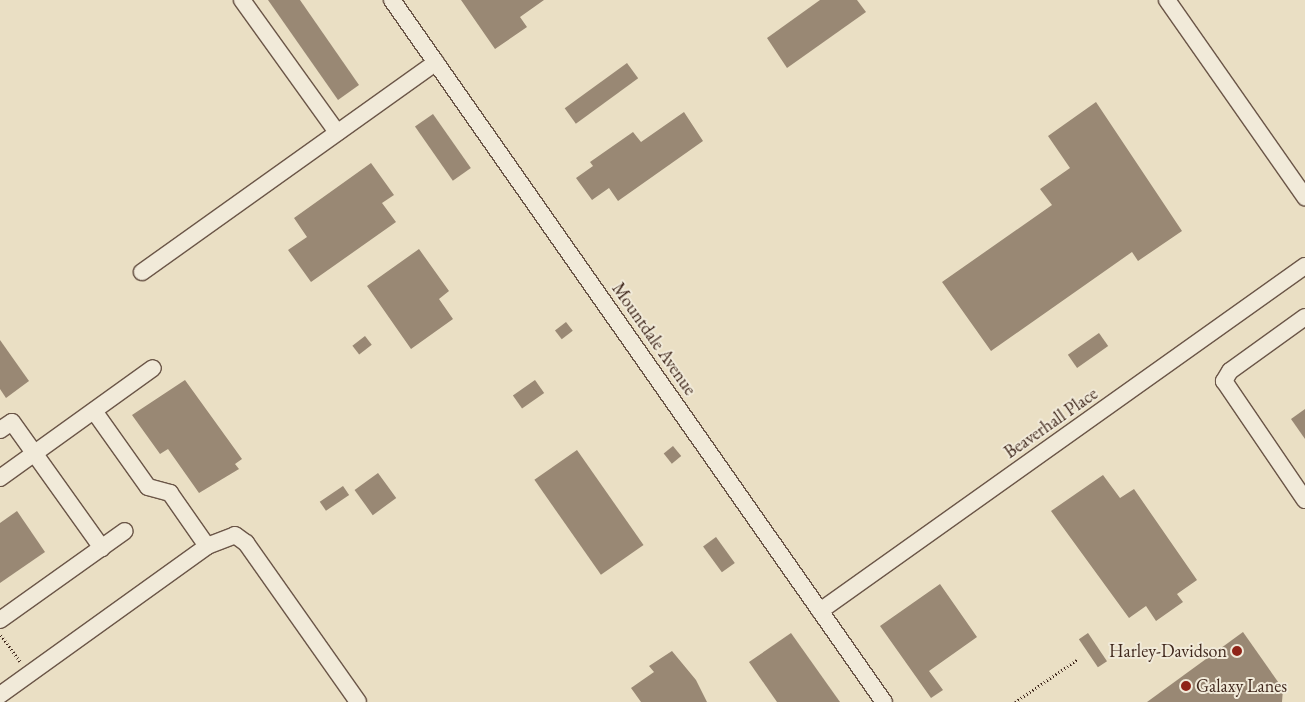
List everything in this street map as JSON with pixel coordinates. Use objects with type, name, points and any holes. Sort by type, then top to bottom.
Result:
[{"type":"street","points":[[242,0],[337,132]]},
{"type":"street","name":"Mountdale Avenue","points":[[392,0],[884,702]]},
{"type":"street","points":[[1167,0],[1305,197]]},
{"type":"street","points":[[142,272],[436,62]]},
{"type":"street","name":"Beaverhall Place","points":[[820,611],[1305,266]]},
{"type":"street","points":[[1305,317],[1230,371],[1224,381],[1305,500]]},
{"type":"street","points":[[0,478],[153,368]]},
{"type":"street","points":[[94,411],[148,488],[170,494],[207,546]]},
{"type":"street","points":[[0,430],[12,422],[102,548]]},
{"type":"street","points":[[0,620],[125,531]]},
{"type":"street","points":[[0,695],[207,546],[235,535],[246,543],[358,702]]},
{"type":"path","points":[[0,634],[29,675]]},
{"type":"path","points":[[1015,702],[1078,659]]},
{"type":"building","points":[[268,0],[300,0],[359,85],[338,100]]},
{"type":"building","points":[[461,0],[544,0],[520,17],[527,27],[495,49]]},
{"type":"building","points":[[820,0],[857,0],[866,12],[787,68],[767,38]]},
{"type":"building","points":[[627,63],[638,78],[576,124],[565,108]]},
{"type":"building","points":[[1096,102],[1182,231],[1138,261],[1132,252],[991,351],[942,282],[1052,205],[1040,189],[1070,168],[1048,136]]},
{"type":"building","points":[[684,112],[703,141],[618,201],[609,188],[592,200],[576,178],[593,166],[590,162],[633,132],[641,142]]},
{"type":"building","points":[[433,114],[471,168],[453,181],[415,127]]},
{"type":"building","points":[[371,163],[394,195],[382,203],[396,222],[311,282],[288,250],[307,237],[294,218]]},
{"type":"building","points":[[419,249],[449,291],[439,299],[453,319],[411,349],[367,286]]},
{"type":"building","points":[[566,322],[573,331],[562,339],[555,331]]},
{"type":"building","points":[[1099,333],[1108,346],[1077,368],[1068,355]]},
{"type":"building","points":[[365,336],[372,345],[359,355],[352,346]]},
{"type":"building","points":[[0,340],[29,381],[6,398],[0,389]]},
{"type":"building","points":[[185,380],[242,459],[235,464],[239,469],[199,493],[168,449],[160,454],[132,415]]},
{"type":"building","points":[[535,380],[544,393],[522,409],[513,395]]},
{"type":"building","points":[[1305,409],[1305,439],[1291,419]]},
{"type":"building","points":[[673,446],[681,456],[672,464],[664,454]]},
{"type":"building","points":[[577,450],[644,545],[601,575],[534,480]]},
{"type":"building","points":[[378,473],[396,498],[373,515],[355,490]]},
{"type":"building","points":[[1103,475],[1120,498],[1134,489],[1197,580],[1177,594],[1183,602],[1156,621],[1146,606],[1129,618],[1051,511]]},
{"type":"building","points":[[343,486],[349,495],[326,511],[320,502]]},
{"type":"building","points":[[17,511],[45,552],[0,583],[0,523]]},
{"type":"building","points":[[716,537],[735,563],[722,572],[703,546]]},
{"type":"building","points":[[940,584],[977,637],[929,671],[943,690],[931,698],[880,626]]},
{"type":"building","name":"Harley-Davidson","points":[[1243,632],[1283,689],[1282,702],[1147,702]]},
{"type":"building","points":[[791,633],[840,702],[777,702],[749,662]]},
{"type":"building","points":[[1088,633],[1107,661],[1098,667],[1079,639]]},
{"type":"building","points":[[672,651],[696,680],[707,702],[641,702],[631,688],[654,672],[649,666]]},
{"type":"place","name":"Harley-Davidson","points":[[1237,651]]},
{"type":"place","name":"Galaxy Lanes","points":[[1186,686]]}]
